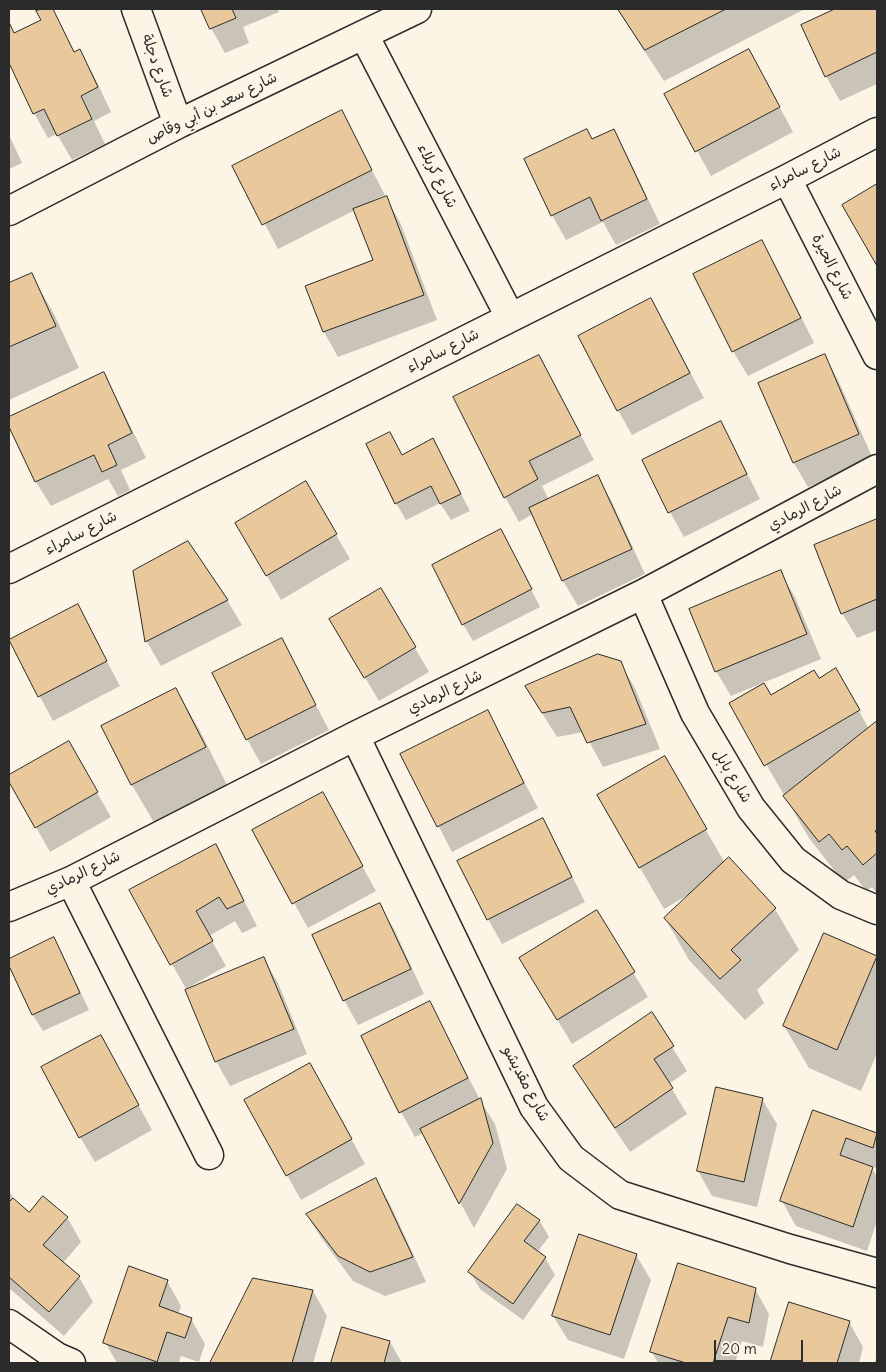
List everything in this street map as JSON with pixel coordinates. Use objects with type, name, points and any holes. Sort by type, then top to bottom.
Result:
[{"type":"street","name":"شارع دجلة","points":[[136,9],[178,124]]},
{"type":"street","name":"شارع سعد بن أبي وقاص","points":[[9,211],[178,124],[417,9]]},
{"type":"street","name":"شارع كربلاء","points":[[364,35],[510,317]]},
{"type":"street","name":"شارع سامراء","points":[[9,569],[787,179],[877,132]]},
{"type":"street","name":"شارع الحيرة","points":[[787,179],[877,355]]},
{"type":"street","name":"شارع الرمادي","points":[[9,907],[71,881],[355,736],[643,594],[877,470]]},
{"type":"street","name":"شارع بابل","points":[[643,594],[695,713],[751,808],[793,860],[842,895],[877,910]]},
{"type":"street","name":"شارع مقديشو","points":[[355,736],[534,1107],[571,1158],[620,1194],[790,1249],[877,1273]]},
{"type":"street","points":[[71,881],[209,1155]]},
{"type":"street","points":[[9,1324],[57,1357],[71,1363]]},
{"type":"building","points":[[53,9],[74,52],[80,49],[98,87],[81,96],[92,119],[57,136],[44,109],[33,114],[9,63],[9,22],[14,33],[41,20],[36,11]]},
{"type":"building","points":[[201,9],[232,9],[236,18],[210,29]]},
{"type":"building","points":[[618,9],[726,9],[645,50]]},
{"type":"building","points":[[835,9],[877,9],[877,52],[825,77],[801,25]]},
{"type":"building","points":[[749,49],[780,107],[695,152],[664,94]]},
{"type":"building","points":[[342,110],[372,170],[262,225],[232,166]]},
{"type":"building","points":[[587,129],[592,139],[614,129],[647,199],[601,221],[590,197],[551,216],[524,159]]},
{"type":"building","points":[[877,184],[877,266],[842,205]]},
{"type":"building","points":[[387,196],[424,295],[323,332],[305,286],[373,260],[353,209]]},
{"type":"building","points":[[762,240],[801,318],[732,352],[693,274]]},
{"type":"building","points":[[32,273],[56,326],[9,347],[9,283]]},
{"type":"building","points":[[651,298],[690,373],[617,411],[578,336]]},
{"type":"building","points":[[825,354],[859,434],[793,463],[758,383]]},
{"type":"building","points":[[539,355],[581,435],[529,461],[538,479],[504,498],[453,397]]},
{"type":"building","points":[[104,372],[132,433],[108,445],[117,465],[102,472],[94,455],[35,482],[9,427],[9,417]]},
{"type":"building","points":[[721,421],[747,474],[668,513],[642,460]]},
{"type":"building","points":[[390,432],[402,455],[433,438],[461,494],[440,504],[431,486],[395,504],[366,444]]},
{"type":"building","points":[[598,475],[632,549],[562,581],[529,508]]},
{"type":"building","points":[[306,481],[337,534],[266,576],[235,523]]},
{"type":"building","points":[[877,519],[877,599],[841,614],[814,545]]},
{"type":"building","points":[[501,529],[532,589],[462,625],[432,565]]},
{"type":"building","points":[[188,541],[228,600],[145,642],[133,571]]},
{"type":"building","points":[[781,570],[807,634],[715,672],[689,609]]},
{"type":"building","points":[[381,588],[416,647],[364,678],[329,619]]},
{"type":"building","points":[[78,604],[107,661],[38,697],[9,640]]},
{"type":"building","points":[[282,638],[316,705],[246,740],[212,673]]},
{"type":"building","points":[[598,654],[621,661],[646,724],[587,743],[570,707],[542,713],[525,686]]},
{"type":"building","points":[[836,668],[860,710],[764,766],[729,703],[764,683],[771,695],[814,670],[819,678]]},
{"type":"building","points":[[176,688],[206,747],[131,785],[101,726]]},
{"type":"building","points":[[488,710],[524,783],[437,827],[400,754]]},
{"type":"building","points":[[877,721],[877,830],[875,831],[877,834],[877,853],[863,865],[847,846],[842,850],[829,834],[819,842],[783,796]]},
{"type":"building","points":[[69,741],[98,792],[35,828],[9,782],[9,775]]},
{"type":"building","points":[[665,756],[707,829],[639,868],[597,795]]},
{"type":"building","points":[[323,792],[363,866],[292,904],[252,830]]},
{"type":"building","points":[[543,818],[572,877],[487,920],[457,861]]},
{"type":"building","points":[[216,844],[244,901],[227,909],[219,897],[196,911],[213,941],[170,965],[129,890]]},
{"type":"building","points":[[729,857],[776,908],[731,950],[741,960],[720,979],[664,918]]},
{"type":"building","points":[[380,903],[411,969],[343,1001],[312,935]]},
{"type":"building","points":[[597,910],[635,972],[557,1020],[519,958]]},
{"type":"building","points":[[824,933],[877,956],[837,1050],[783,1026]]},
{"type":"building","points":[[54,937],[80,993],[32,1015],[9,966],[9,959]]},
{"type":"building","points":[[264,957],[294,1029],[215,1062],[185,990]]},
{"type":"building","points":[[430,1001],[468,1078],[399,1113],[361,1036]]},
{"type":"building","points":[[652,1012],[674,1046],[654,1059],[673,1088],[615,1128],[573,1066]]},
{"type":"building","points":[[101,1035],[139,1105],[79,1138],[41,1067]]},
{"type":"building","points":[[310,1063],[352,1139],[286,1176],[244,1100]]},
{"type":"building","points":[[716,1087],[763,1098],[744,1182],[697,1171]]},
{"type":"building","points":[[481,1098],[493,1143],[459,1204],[420,1129]]},
{"type":"building","points":[[813,1110],[877,1133],[873,1148],[846,1138],[840,1155],[873,1167],[853,1227],[780,1201]]},
{"type":"building","points":[[376,1178],[413,1257],[370,1272],[338,1256],[306,1214]]},
{"type":"building","points":[[43,1196],[68,1217],[43,1245],[80,1276],[49,1312],[9,1277],[9,1202],[13,1198],[29,1212]]},
{"type":"building","points":[[517,1204],[540,1220],[524,1241],[546,1257],[513,1304],[468,1272]]},
{"type":"building","points":[[579,1234],[637,1254],[610,1335],[552,1316]]},
{"type":"building","points":[[678,1263],[756,1288],[749,1323],[728,1317],[713,1363],[686,1363],[650,1352]]},
{"type":"building","points":[[129,1266],[168,1280],[159,1306],[192,1318],[185,1338],[167,1332],[157,1362],[103,1343]]},
{"type":"building","points":[[253,1278],[313,1290],[292,1363],[210,1363]]},
{"type":"building","points":[[789,1302],[850,1321],[837,1363],[770,1363]]},
{"type":"building","points":[[342,1327],[390,1341],[384,1363],[331,1363]]}]
